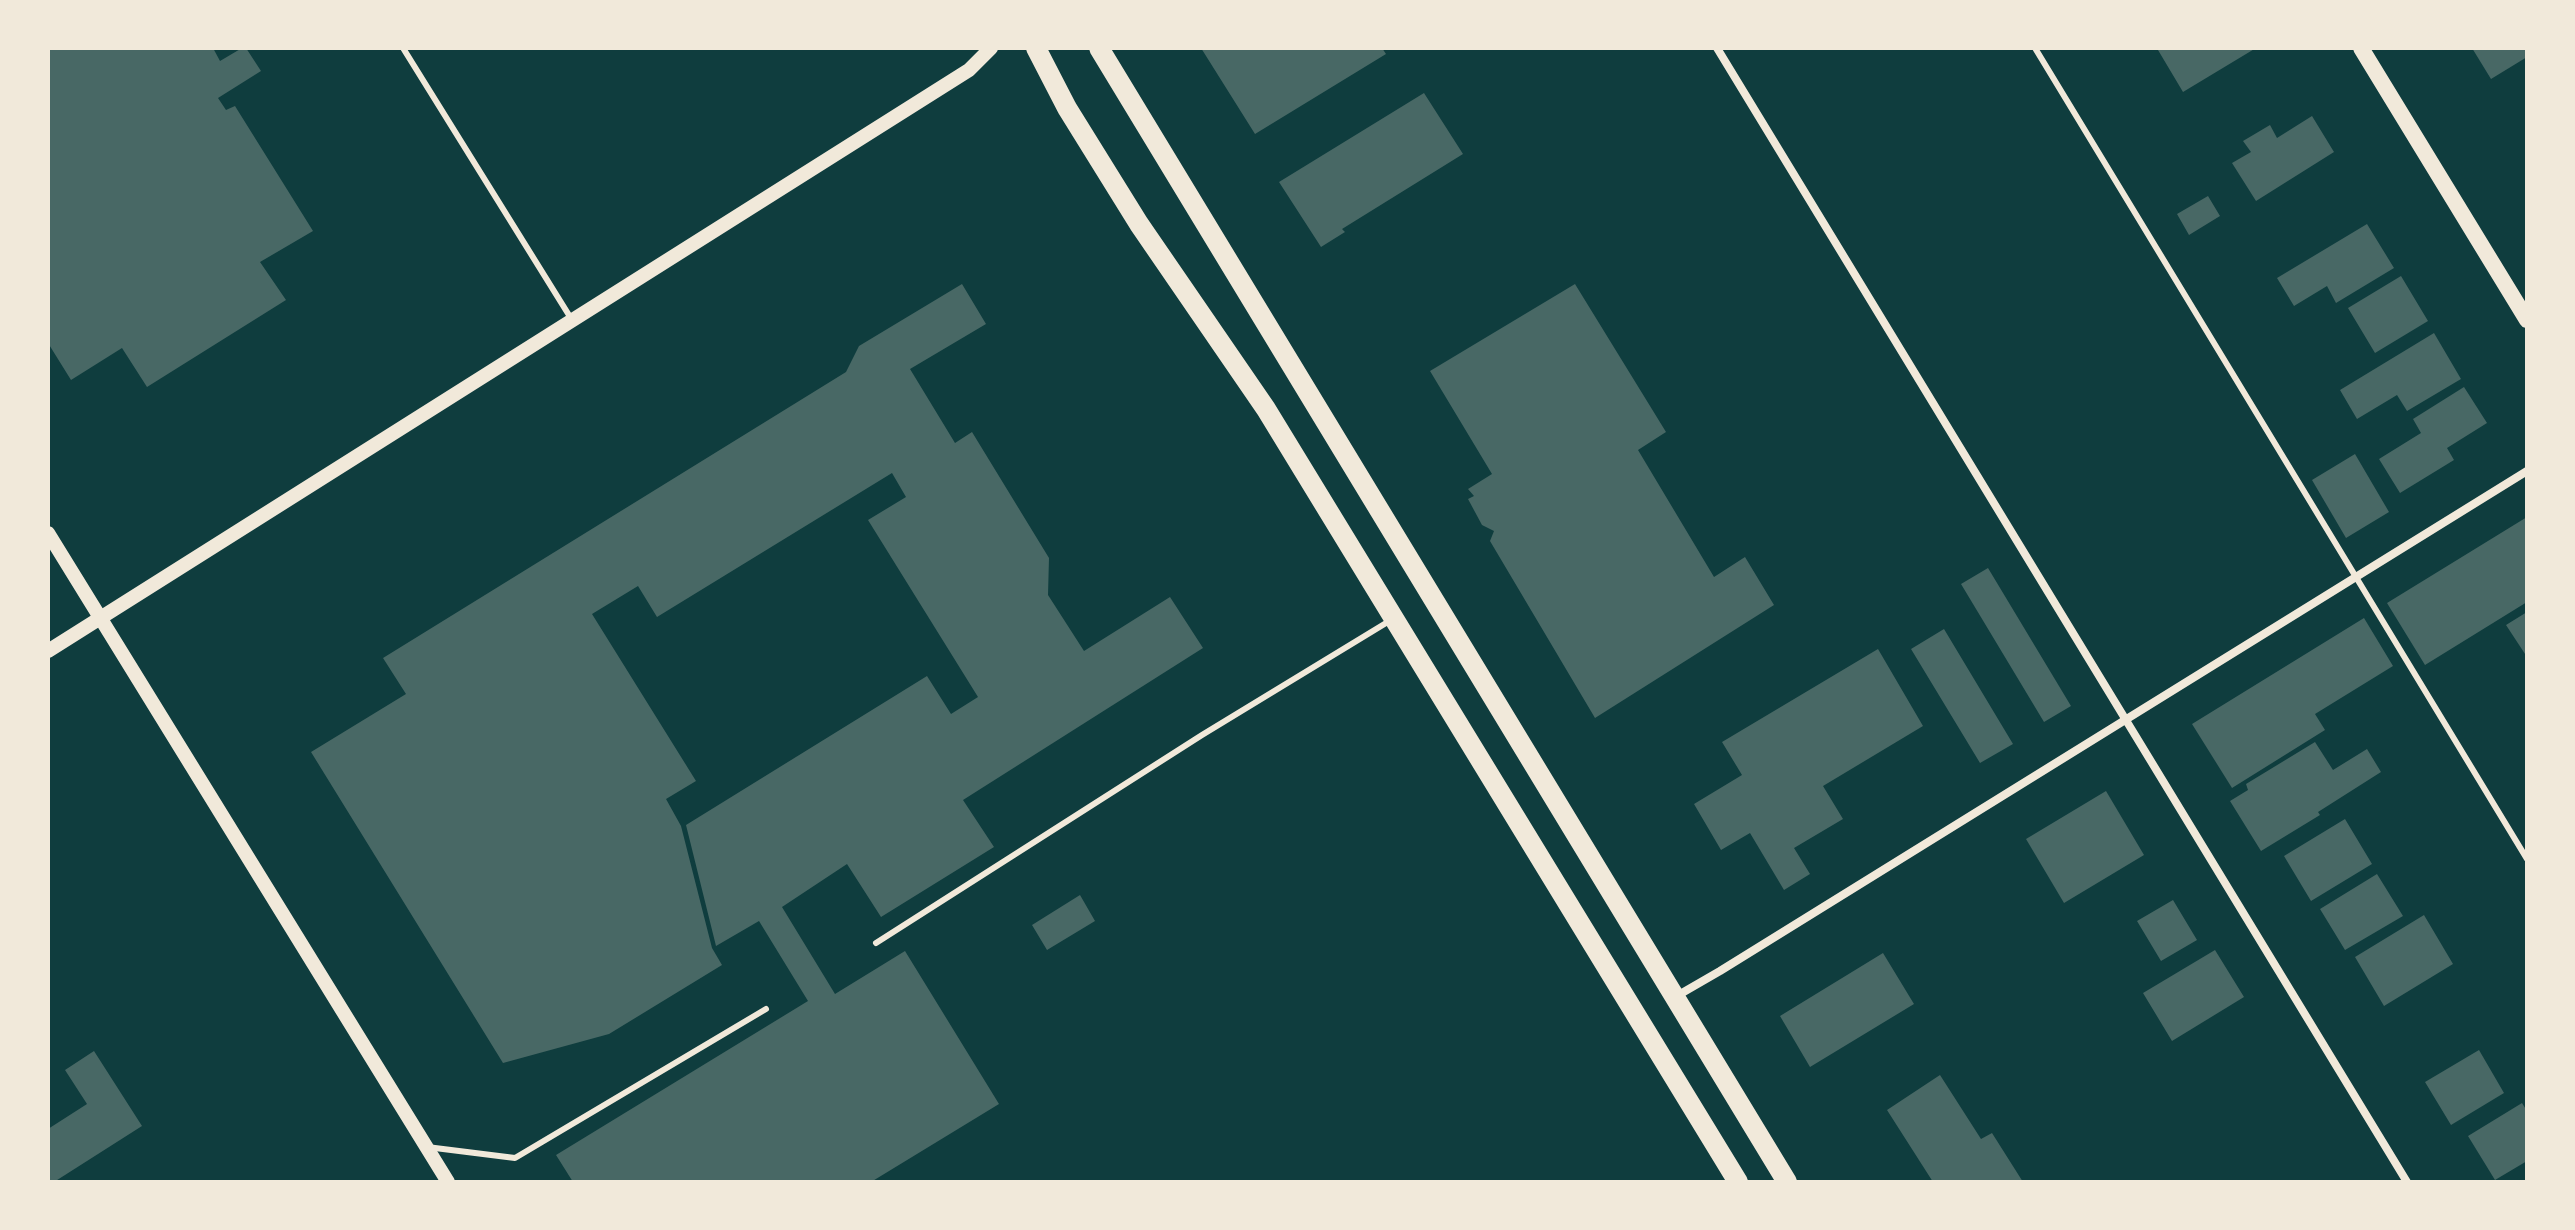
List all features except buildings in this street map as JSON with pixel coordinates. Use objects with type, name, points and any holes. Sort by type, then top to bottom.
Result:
[{"type":"main road","points":[[1036,48],[1067,108],[1139,224],[1266,409],[1738,1182]]},
{"type":"main road","points":[[1099,48],[1787,1182]]},
{"type":"main road","points":[[2361,48],[2527,320]]},
{"type":"street","points":[[48,651],[969,70],[991,48]]},
{"type":"street","points":[[1717,48],[2407,1182]]},
{"type":"street","points":[[1675,998],[2527,471]]},
{"type":"street","points":[[48,533],[448,1182]]},
{"type":"lane","points":[[403,48],[572,320]]},
{"type":"lane","points":[[2035,48],[2527,859]]},
{"type":"lane","points":[[876,943],[1202,735],[1394,618]]},
{"type":"lane","points":[[427,1147],[515,1158],[766,1009]]}]
